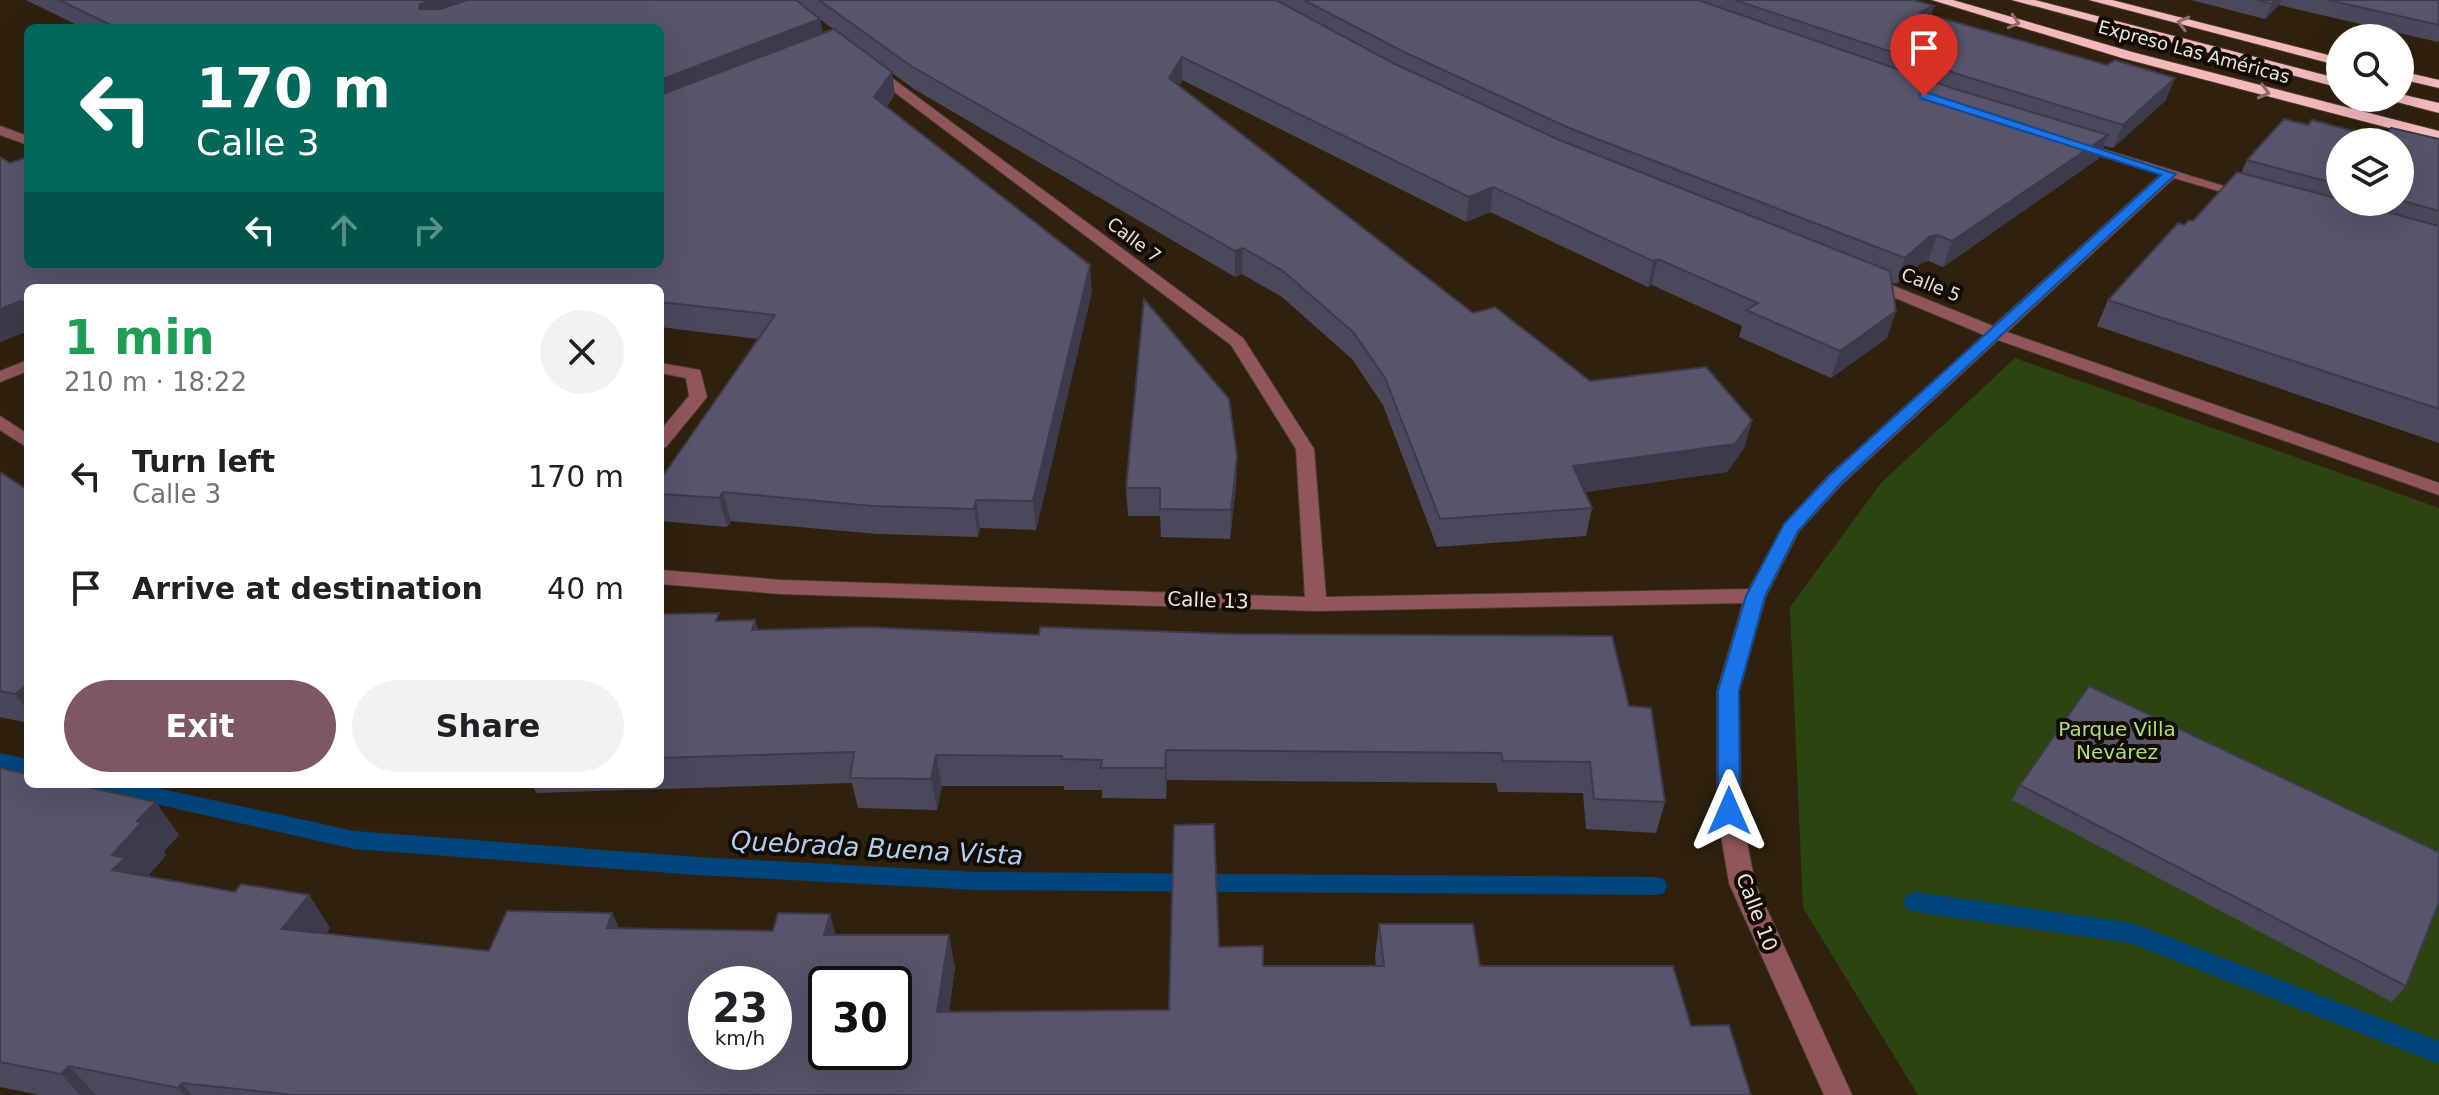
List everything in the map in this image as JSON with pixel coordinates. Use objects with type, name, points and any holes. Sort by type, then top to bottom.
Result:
[{"type":"highway","name":"Expreso Las Américas","points":[[1939,0],[2127,55],[2439,136]]},
{"type":"highway","points":[[2019,0],[2326,80]]},
{"type":"highway","name":"Expreso Las Américas","points":[[2096,0],[2326,58]]},
{"type":"highway","points":[[2414,78],[2439,84]]},
{"type":"highway","points":[[2414,102],[2439,108]]},
{"type":"street","name":"Calle 7","points":[[862,61],[1237,342],[1305,449],[1316,604]]},
{"type":"street","points":[[0,130],[24,139]]},
{"type":"street","points":[[2068,142],[2259,198]]},
{"type":"street","name":"Calle 10","points":[[1838,1095],[1742,883],[1729,811],[1728,691],[1756,596],[1791,528],[1835,480],[2170,174]]},
{"type":"street","name":"Calle 5","points":[[1850,274],[1995,333],[2439,489]]},
{"type":"street","points":[[0,377],[24,367]]},
{"type":"street","points":[[664,369],[694,374],[698,397],[664,438]]},
{"type":"street","points":[[0,421],[24,440]]},
{"type":"street","name":"Calle 13","points":[[664,577],[781,587],[1316,604],[1756,596]]},
{"type":"green space","name":"Parque Villa Nevárez","points":[[2015,358],[2439,508],[2439,1095],[1918,1095],[1803,908],[1790,607],[1881,483]]},
{"type":"building","points":[[59,0],[431,0],[420,4],[419,9],[440,9],[468,0],[796,0],[820,19],[664,78],[664,24],[109,24]]},
{"type":"building","points":[[819,0],[1276,0],[1393,63],[1557,139],[1890,271],[1896,311],[1840,351],[1746,310],[1758,303],[1658,259],[1653,261],[1493,187],[1469,197],[1182,57],[1169,78],[1473,313],[1495,307],[1590,381],[1706,367],[1752,420],[1735,444],[1573,466],[1592,508],[1440,519],[1385,378],[1354,333],[1283,271],[1243,248],[1235,251],[911,66]]},
{"type":"building","points":[[1304,0],[1698,0],[1955,89],[2108,135],[1952,241],[1937,235],[1929,237],[1905,258],[1569,128],[1404,52]]},
{"type":"building","points":[[1735,0],[1914,0],[1934,6],[1920,12],[2107,65],[2115,60],[2175,78],[2123,125]]},
{"type":"building","points":[[2328,0],[2439,0],[2439,25]]},
{"type":"building","points":[[834,29],[892,72],[874,97],[1090,265],[1033,501],[976,500],[974,509],[872,506],[723,492],[719,498],[664,494],[664,474],[775,315],[664,302],[664,284],[24,284],[24,303],[21,301],[0,309],[0,157],[10,163],[24,158],[24,268],[664,268],[664,93]]},
{"type":"building","points":[[2284,119],[2308,125],[2312,120],[2342,128],[2326,128],[2326,181],[2247,160]]},
{"type":"building","points":[[2414,133],[2439,139],[2439,211],[2414,204]]},
{"type":"building","points":[[2237,172],[2326,195],[2326,216],[2402,216],[2439,226],[2439,409],[2108,300],[2178,223],[2184,225],[2189,220],[2193,221]]},
{"type":"building","points":[[1144,299],[1229,399],[1237,457],[1231,510],[1160,509],[1160,488],[1126,488]]},
{"type":"building","points":[[0,472],[24,487],[24,687],[15,694],[0,691]]},
{"type":"building","points":[[719,613],[716,621],[755,620],[752,630],[867,627],[1039,635],[1040,627],[1236,634],[1612,636],[1629,706],[1651,708],[1665,802],[1594,799],[1590,762],[1503,761],[1501,753],[1166,750],[1165,768],[1100,768],[1102,760],[1061,759],[1062,756],[936,755],[931,779],[850,778],[854,752],[664,758],[664,614]]},
{"type":"building","points":[[2089,686],[2439,852],[2439,902],[2406,986],[2020,785]]},
{"type":"building","points":[[0,768],[24,773],[24,788],[92,788],[156,802],[137,821],[142,822],[112,855],[125,858],[112,870],[235,892],[241,884],[309,895],[282,929],[489,951],[507,911],[612,913],[607,928],[773,931],[778,913],[830,914],[824,935],[949,935],[937,1012],[1169,1010],[1174,825],[1214,824],[1219,947],[1263,946],[1263,966],[1384,966],[1379,924],[1473,924],[1480,966],[1673,966],[1691,1026],[1729,1025],[1751,1095],[293,1095],[182,1083],[178,1088],[69,1066],[61,1074],[0,1062]]},
{"type":"waterway","name":"Quebrada Buena Vista","points":[[0,761],[24,766]]},
{"type":"waterway","name":"Quebrada Buena Vista","points":[[121,788],[354,840],[697,866],[976,881],[1656,886]]},
{"type":"waterway","name":"Quebrada Buena Vista","points":[[1915,902],[2132,933],[2439,1053]]},
{"type":"route","points":[[1729,811],[1728,691],[1756,596],[1791,528],[1835,480],[2170,174],[1924,96]]}]
